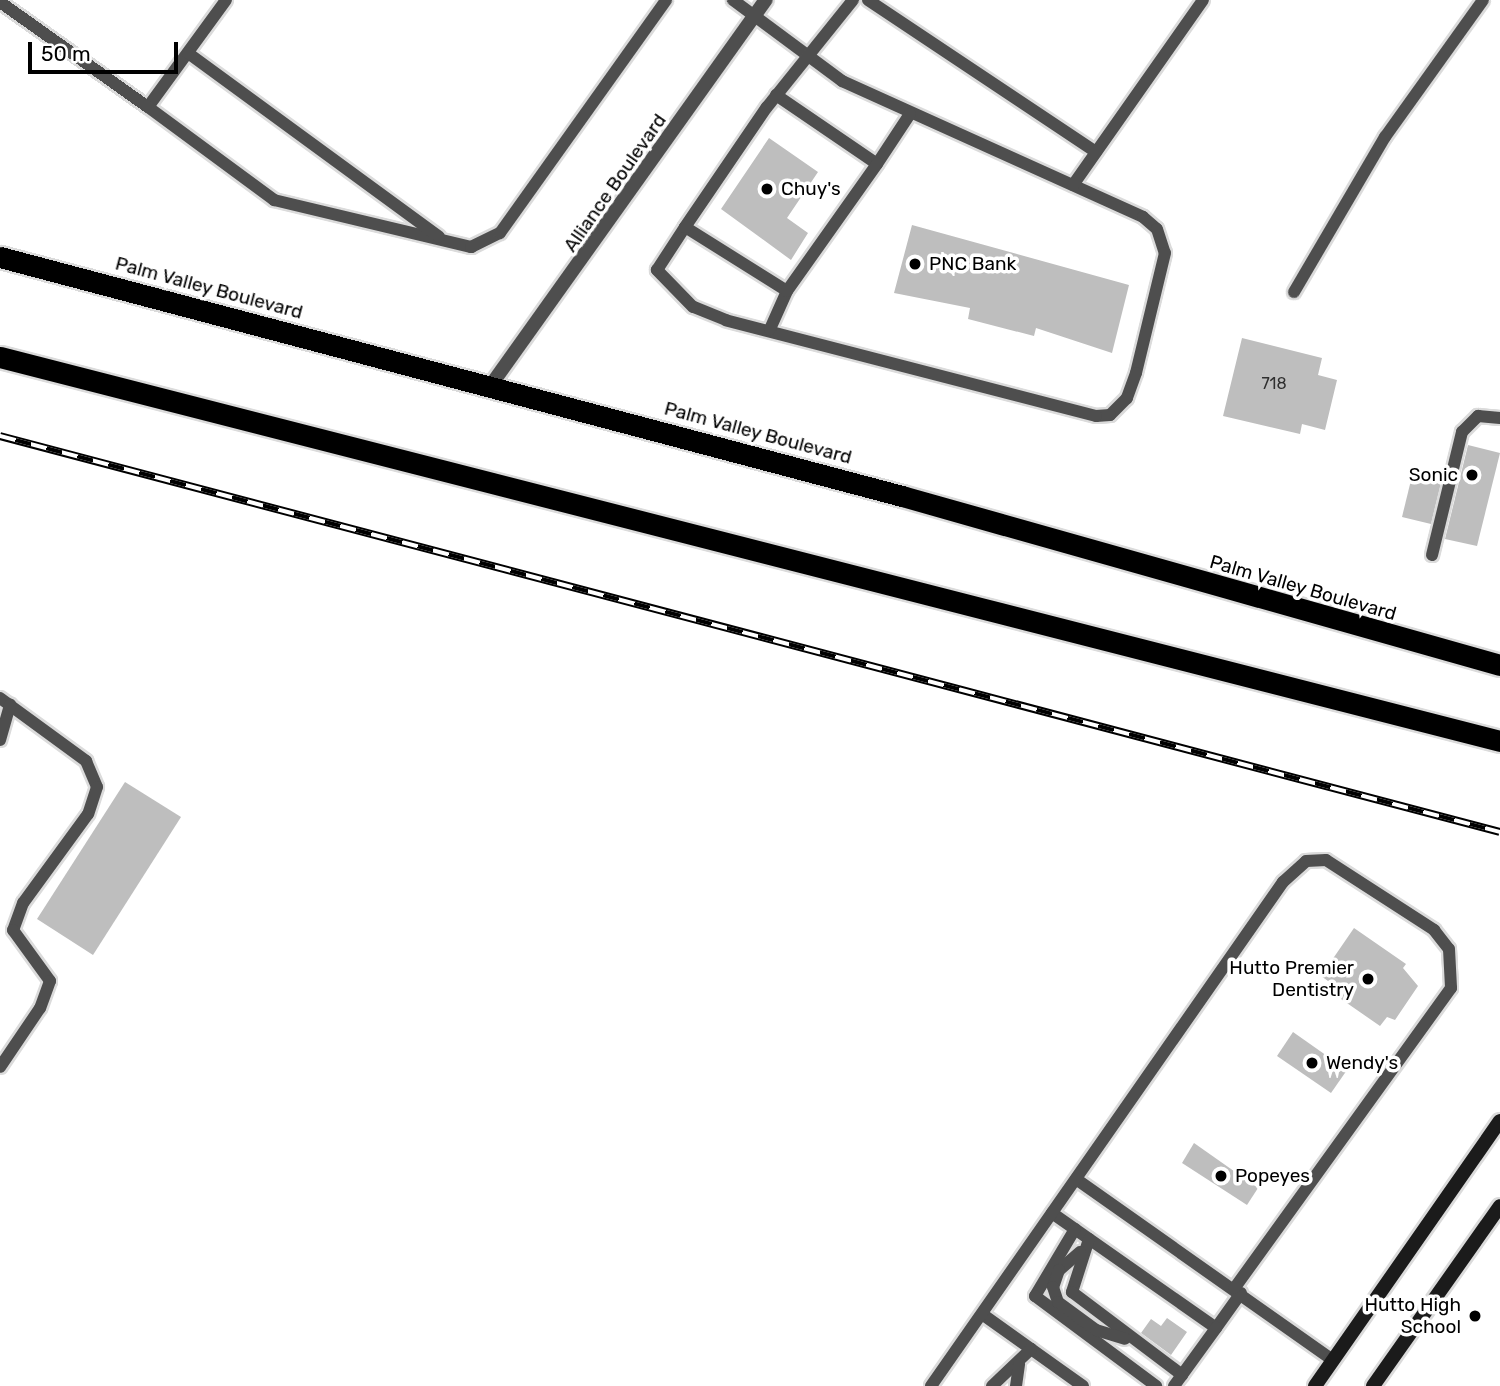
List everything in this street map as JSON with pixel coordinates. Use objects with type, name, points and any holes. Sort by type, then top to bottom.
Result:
[{"type":"highway","name":"Palm Valley Boulevard","points":[[0,257],[491,385],[1500,665]]},
{"type":"highway","points":[[0,357],[1500,741]]},
{"type":"main road","points":[[1314,1386],[1500,1121]]},
{"type":"main road","points":[[1373,1386],[1500,1206]]},
{"type":"street","name":"Alliance Boulevard","points":[[491,385],[766,0]]},
{"type":"lane","points":[[148,107],[226,0]]},
{"type":"lane","points":[[0,2],[274,200],[471,247],[500,233],[666,0]]},
{"type":"lane","points":[[733,0],[755,15],[809,56],[842,81],[1143,217],[1164,242],[1136,373],[1127,398],[1110,415],[770,329],[694,307],[667,287],[657,271],[776,95],[809,56],[853,0]]},
{"type":"lane","points":[[868,0],[1096,152]]},
{"type":"lane","points":[[1073,185],[1203,0]]},
{"type":"lane","points":[[1294,292],[1385,137],[1483,0]]},
{"type":"lane","points":[[188,53],[443,240]]},
{"type":"lane","points":[[776,95],[877,164]]},
{"type":"lane","points":[[770,329],[787,291],[910,114]]},
{"type":"lane","points":[[685,227],[787,291]]},
{"type":"lane","points":[[1432,555],[1462,432],[1478,416],[1500,418]]},
{"type":"lane","points":[[0,740],[5,701],[86,761],[97,788],[88,814],[6,928],[50,981],[40,1008],[0,1067]]},
{"type":"lane","points":[[931,1386],[1283,881],[1306,862],[1325,860],[1360,877],[1434,930],[1449,949],[1451,988],[1238,1290],[1216,1328],[1174,1386]]},
{"type":"lane","points":[[1076,1179],[1238,1290],[1333,1360]]},
{"type":"lane","points":[[1052,1213],[1216,1328]]},
{"type":"lane","points":[[1075,1229],[1035,1296],[1156,1386]]},
{"type":"lane","points":[[1089,1239],[1080,1252],[1059,1270],[1053,1287],[1058,1302],[1096,1331],[1135,1342]]},
{"type":"lane","points":[[1080,1252],[1072,1292],[1182,1375]]},
{"type":"lane","points":[[982,1314],[1083,1386]]},
{"type":"lane","points":[[992,1386],[1004,1371],[1019,1364],[1031,1349]]},
{"type":"lane","points":[[1016,1386],[1019,1364]]},
{"type":"building","points":[[769,138],[818,172],[787,218],[808,233],[791,260],[721,209]]},
{"type":"building","points":[[912,225],[1129,285],[1112,353],[1036,328],[1034,336],[968,319],[970,308],[894,293]]},
{"type":"building","points":[[1242,338],[1322,358],[1318,375],[1337,380],[1325,430],[1302,424],[1300,434],[1223,416]]},
{"type":"building","points":[[1468,445],[1500,453],[1477,546],[1445,539]]},
{"type":"building","points":[[1412,476],[1441,483],[1431,524],[1402,517]]},
{"type":"building","points":[[125,782],[181,817],[93,955],[37,919]]},
{"type":"building","name":"Hutto Premier Dentistry","points":[[1354,928],[1406,964],[1403,968],[1418,986],[1395,1020],[1387,1017],[1380,1026],[1331,992],[1335,986],[1321,976]]},
{"type":"building","name":"Wendy's","points":[[1293,1032],[1347,1070],[1331,1093],[1277,1056]]},
{"type":"building","name":"Popeyes","points":[[1194,1143],[1258,1188],[1247,1205],[1182,1163]]},
{"type":"building","points":[[1167,1318],[1187,1332],[1171,1355],[1141,1333],[1151,1319],[1161,1326]]},
{"type":"railway","points":[[0,436],[1500,832]]},
{"type":"place","name":"Chuy's","points":[[767,189]]},
{"type":"place","name":"PNC Bank","points":[[915,264]]},
{"type":"place","name":"Sonic","points":[[1472,475]]},
{"type":"place","name":"Hutto Premier Dentistry","points":[[1368,979]]},
{"type":"place","name":"Wendy's","points":[[1312,1063]]},
{"type":"place","name":"Popeyes","points":[[1221,1176]]},
{"type":"place","name":"Hutto High School","points":[[1475,1316]]}]
